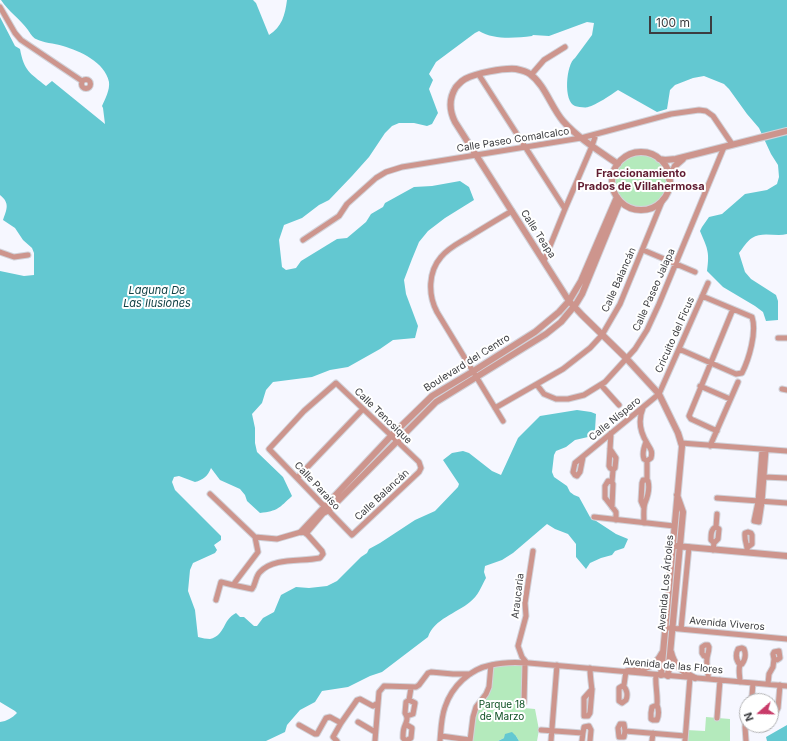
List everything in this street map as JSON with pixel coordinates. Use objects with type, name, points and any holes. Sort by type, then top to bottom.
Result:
[{"type":"street","points":[[0,7],[15,33],[22,40],[82,81]]},
{"type":"street","points":[[565,47],[544,60],[531,75],[539,83],[563,121],[581,138],[618,164]]},
{"type":"street","name":"Calle Teapa","points":[[531,75],[522,70],[512,69],[469,77],[460,83],[455,89],[450,102],[453,119],[569,301],[626,358],[659,394]]},
{"type":"street","points":[[479,75],[565,209]]},
{"type":"street","name":"Calle Paseo Comalcalco","points":[[303,240],[340,216],[345,206],[374,179],[380,175],[402,167],[581,138],[677,113],[702,110],[713,116],[732,144]]},
{"type":"street","points":[[658,159],[667,169],[669,180],[668,191],[663,199],[652,207],[642,210],[630,208],[619,199],[613,188],[612,181],[613,174],[618,164],[628,155],[639,152],[648,154],[658,159],[668,160],[787,131]]},
{"type":"street","points":[[544,261],[596,134]]},
{"type":"street","name":"Calle Paseo Jalapa","points":[[537,385],[547,395],[556,399],[565,400],[584,395],[607,380],[635,349],[647,330],[724,147]]},
{"type":"street","points":[[669,180],[675,166],[679,161],[687,156]]},
{"type":"street","name":"Boulevard del Centro","points":[[303,533],[320,514],[436,402],[554,318],[569,301],[619,199]]},
{"type":"street","name":"Boulevard del Centro","points":[[326,509],[391,436],[432,396],[543,336],[558,324],[574,307],[585,289],[619,199]]},
{"type":"street","name":"Calle Balancán","points":[[495,408],[537,385],[579,357],[602,335],[617,310],[663,199]]},
{"type":"street","points":[[503,421],[432,303],[430,293],[432,277],[437,262],[446,252],[458,243],[512,211]]},
{"type":"street","points":[[643,250],[695,272]]},
{"type":"street","points":[[0,252],[14,257],[28,255]]},
{"type":"street","name":"Cricuito del Ficus","points":[[659,394],[708,283]]},
{"type":"street","points":[[679,349],[738,374],[742,373],[751,346],[752,319],[750,316],[702,296]]},
{"type":"street","points":[[717,431],[689,418],[689,415],[732,309]]},
{"type":"street","points":[[778,338],[787,338]]},
{"type":"street","points":[[710,446],[738,382]]},
{"type":"street","name":"Calle Tenosique","points":[[269,449],[302,412],[334,383],[337,383],[420,465]]},
{"type":"street","points":[[601,385],[620,405]]},
{"type":"street","points":[[700,386],[730,399]]},
{"type":"street","name":"Calle Níspero","points":[[582,457],[659,394]]},
{"type":"street","name":"Avenida Los Árboles","points":[[659,394],[671,417],[681,443],[663,647],[662,675]]},
{"type":"street","points":[[644,406],[640,422],[642,433],[652,452],[651,458],[647,461]]},
{"type":"street","points":[[297,478],[363,409]]},
{"type":"street","points":[[611,433],[609,466],[610,469],[613,470],[612,482],[608,481],[605,484],[605,496],[616,513],[616,520]]},
{"type":"street","points":[[644,523],[644,508],[641,501],[642,483],[643,480],[647,480],[647,461],[643,457],[646,442]]},
{"type":"street","points":[[681,443],[787,452]]},
{"type":"street","name":"Calle Paraíso","points":[[269,449],[352,535]]},
{"type":"street","points":[[760,500],[763,478],[764,450]]},
{"type":"street","name":"Calle Balancán","points":[[352,535],[419,472],[421,469],[420,465]]},
{"type":"street","points":[[763,478],[787,478]]},
{"type":"street","name":"Avenida Los Árboles","points":[[662,675],[671,640],[683,512],[677,493]]},
{"type":"street","points":[[210,494],[255,536],[277,539],[303,533],[323,552],[320,558],[302,559],[268,565],[258,575],[252,589],[221,582],[216,600]]},
{"type":"street","points":[[717,498],[787,503]]},
{"type":"street","points":[[713,550],[714,543],[711,540],[711,532],[716,527],[717,514]]},
{"type":"street","points":[[594,518],[674,526]]},
{"type":"street","points":[[233,584],[258,552],[255,536]]},
{"type":"street","points":[[672,546],[713,550],[747,549],[787,556]]},
{"type":"street","points":[[681,629],[689,548]]},
{"type":"street","name":"Araucaria","points":[[526,663],[518,646],[526,616],[525,603],[533,551]]},
{"type":"street","points":[[667,606],[674,606]]},
{"type":"street","name":"Avenida Viveros","points":[[665,627],[787,639]]},
{"type":"street","points":[[625,731],[653,733],[685,739],[692,677],[676,665],[672,654],[671,640]]},
{"type":"street","points":[[623,686],[627,671],[641,671],[651,666],[659,658],[663,647]]},
{"type":"street","points":[[707,657],[709,672],[708,679]]},
{"type":"street","points":[[768,684],[774,659]]},
{"type":"street","points":[[524,703],[526,663]]},
{"type":"street","name":"Avenida de las Flores","points":[[491,665],[526,663],[557,665],[787,686]]},
{"type":"street","points":[[491,665],[489,687],[476,707],[470,740],[440,739],[444,712],[450,696],[456,686],[471,674],[491,665]]},
{"type":"street","points":[[551,741],[557,665]]},
{"type":"street","points":[[740,665],[738,669],[740,682]]},
{"type":"street","points":[[590,668],[592,689]]},
{"type":"street","points":[[375,741],[378,703],[380,690],[382,687],[388,685],[411,688],[419,685],[431,672],[471,674]]},
{"type":"street","points":[[657,705],[658,696],[655,684],[662,675]]},
{"type":"street","points":[[717,718],[720,680]]},
{"type":"street","points":[[752,693],[753,683]]},
{"type":"street","points":[[779,696],[780,685]]},
{"type":"street","points":[[409,700],[415,703],[413,714],[407,721],[404,728],[403,738],[406,741],[411,738],[412,728],[407,721],[405,713],[406,702],[409,700],[411,688]]},
{"type":"street","points":[[337,741],[333,737],[357,700],[360,699],[373,706],[378,703]]},
{"type":"street","points":[[299,725],[315,734],[318,733],[328,717],[341,723]]},
{"type":"street","points":[[358,722],[375,732]]},
{"type":"street","points":[[582,741],[585,726],[590,727],[590,741]]},
{"type":"street","points":[[540,730],[583,733]]},
{"type":"street","points":[[652,741],[653,733]]},
{"type":"green space","points":[[641,152],[657,157],[665,165],[670,181],[665,197],[657,205],[641,210],[625,205],[617,197],[612,181],[617,165],[625,157]]},
{"type":"green space","name":"Parque 18 de Marzo","points":[[525,663],[524,708],[535,709],[539,730],[537,741],[519,741],[516,736],[504,738],[498,741],[471,741],[475,712],[487,694],[492,665]]},
{"type":"green space","points":[[706,717],[730,719],[730,741],[685,741],[686,730],[705,731]]},
{"type":"water","name":"Laguna De Las Ilusiones","points":[[1,0],[253,0],[256,3],[269,35],[280,24],[287,0],[787,0],[787,234],[765,234],[756,236],[748,241],[739,253],[745,272],[751,279],[776,295],[778,301],[778,320],[766,321],[763,312],[723,287],[707,271],[707,250],[700,231],[709,217],[722,214],[745,194],[767,190],[777,184],[779,177],[778,165],[771,154],[759,128],[724,84],[704,76],[693,78],[675,85],[670,90],[667,109],[657,112],[618,90],[591,106],[578,107],[571,103],[569,98],[567,91],[568,75],[572,62],[592,35],[594,23],[587,22],[549,36],[533,35],[505,38],[491,36],[479,31],[475,33],[436,62],[429,74],[433,80],[429,89],[438,113],[432,124],[427,126],[414,123],[399,123],[392,126],[385,133],[369,157],[329,200],[319,205],[302,218],[284,225],[279,240],[282,267],[286,270],[296,268],[301,261],[337,239],[347,238],[366,222],[371,214],[383,207],[385,203],[414,187],[432,186],[460,181],[469,187],[474,200],[445,218],[428,231],[419,242],[404,280],[406,294],[418,326],[415,338],[393,340],[348,367],[330,370],[312,377],[273,382],[266,390],[262,403],[252,414],[257,452],[283,477],[292,496],[275,510],[260,513],[247,501],[245,495],[240,489],[220,480],[211,468],[205,477],[195,482],[179,476],[174,477],[172,482],[175,490],[221,536],[221,540],[214,545],[217,550],[215,553],[193,563],[190,570],[188,591],[195,610],[198,637],[210,639],[215,637],[222,631],[228,619],[236,613],[240,617],[244,617],[254,626],[257,626],[263,618],[274,612],[281,595],[296,587],[309,588],[327,586],[337,581],[367,553],[369,549],[415,520],[435,511],[458,487],[459,484],[443,460],[452,453],[463,451],[469,453],[492,471],[501,475],[518,438],[540,416],[577,410],[596,414],[595,430],[588,437],[575,440],[566,447],[556,451],[554,455],[552,472],[554,477],[567,486],[570,492],[579,497],[590,517],[616,534],[628,539],[624,548],[615,551],[612,555],[590,563],[586,569],[576,557],[576,544],[568,534],[547,524],[513,553],[502,560],[485,566],[484,572],[486,578],[475,597],[465,606],[435,625],[428,637],[382,672],[348,687],[322,691],[315,702],[300,710],[287,725],[285,732],[266,741],[0,741],[0,722],[9,719],[17,713],[0,702],[0,271],[24,276],[34,275],[34,253],[32,248],[23,240],[15,228],[3,220],[7,206],[0,195],[0,17],[15,46],[20,49],[28,71],[46,86],[52,81],[105,124],[102,106],[109,88],[107,75],[91,58],[70,48],[35,38]]},
{"type":"water","points":[[787,725],[787,741],[767,741],[766,737],[773,733],[779,733],[779,730]]},
{"type":"water","points":[[512,732],[519,741],[498,741],[504,738],[505,734]]},
{"type":"district","name":"Fraccionamiento Prados de Villahermosa","points":[[641,180]]}]
